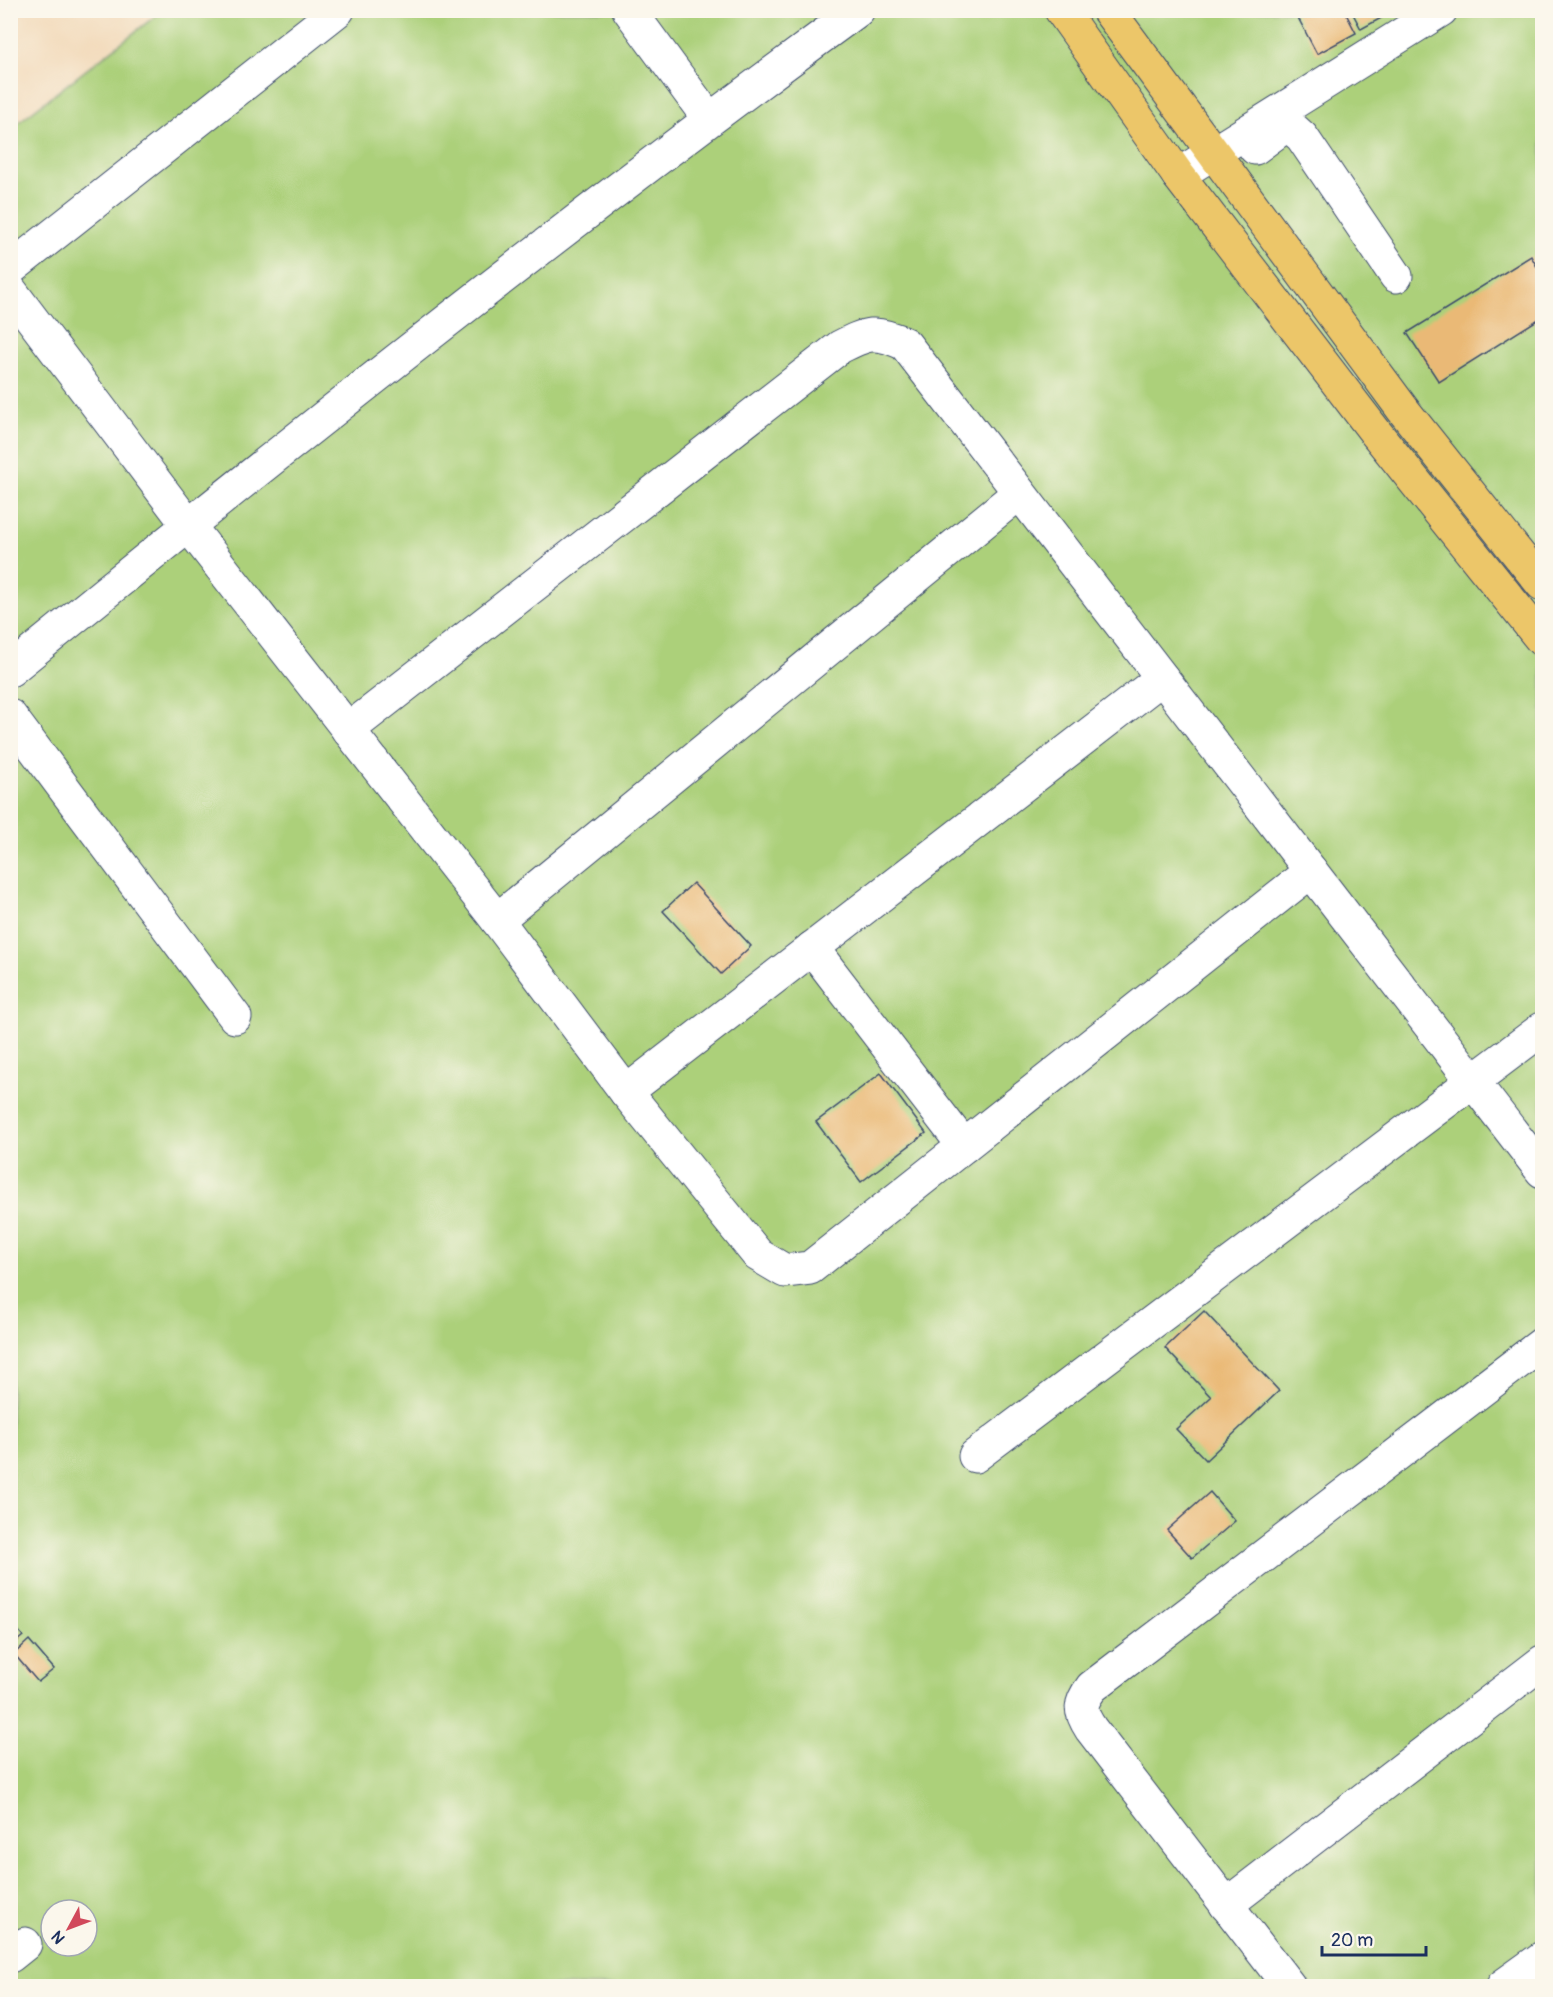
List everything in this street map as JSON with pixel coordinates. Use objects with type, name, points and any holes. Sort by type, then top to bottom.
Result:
[{"type":"main road","points":[[1060,10],[1178,175],[1376,433],[1542,640]]},
{"type":"main road","points":[[1108,10],[1404,411],[1542,584]]},
{"type":"street","points":[[10,269],[338,10]]},
{"type":"street","points":[[629,10],[709,119]]},
{"type":"street","points":[[10,670],[188,525],[709,119],[858,10]]},
{"type":"street","points":[[1219,162],[1441,10]]},
{"type":"street","points":[[1178,175],[1219,162],[1282,128],[1292,128],[1302,137],[1396,276]]},
{"type":"street","points":[[10,290],[188,525],[497,920],[626,1092],[758,1255],[785,1271],[810,1268],[1311,871]]},
{"type":"street","points":[[348,730],[840,347],[865,334],[885,334],[905,344],[1542,1171]]},
{"type":"street","points":[[497,920],[1019,493]]},
{"type":"street","points":[[626,1092],[1162,678]]},
{"type":"street","points":[[10,716],[236,1017]]},
{"type":"street","points":[[812,948],[964,1146]]},
{"type":"street","points":[[975,1456],[1542,1029]]},
{"type":"street","points":[[1289,1986],[1091,1729],[1081,1715],[1081,1702],[1092,1687],[1542,1344]]},
{"type":"street","points":[[1226,1905],[1542,1662]]},
{"type":"street","points":[[1503,1986],[1542,1958]]},
{"type":"green space","points":[[162,11],[1542,11],[1542,1986],[11,1986],[11,128]]},
{"type":"building","points":[[1294,10],[1344,10],[1356,33],[1317,54]]},
{"type":"building","points":[[1351,10],[1396,10],[1361,29]]},
{"type":"building","points":[[1531,256],[1542,276],[1542,317],[1439,382],[1407,333]]},
{"type":"building","points":[[693,883],[751,946],[721,974],[663,911]]},
{"type":"building","points":[[881,1073],[926,1133],[861,1182],[816,1122]]},
{"type":"building","points":[[1204,1311],[1279,1391],[1206,1460],[1176,1429],[1211,1397],[1165,1348]]},
{"type":"building","points":[[1210,1492],[1235,1521],[1192,1558],[1167,1530]]},
{"type":"building","points":[[10,1621],[23,1636],[10,1647]]},
{"type":"building","points":[[29,1640],[54,1669],[38,1682],[14,1654]]}]
